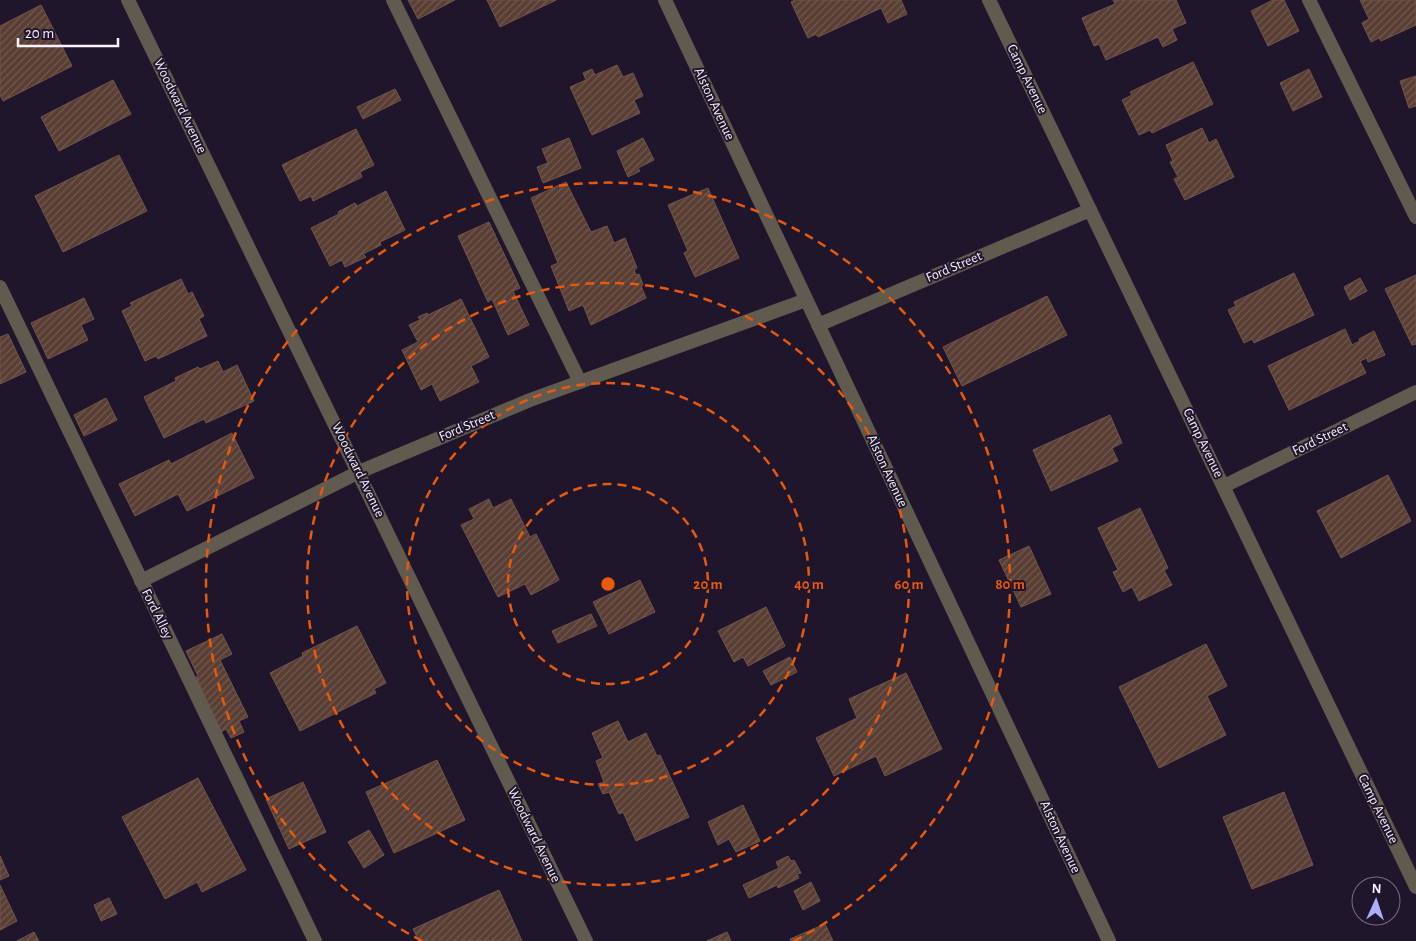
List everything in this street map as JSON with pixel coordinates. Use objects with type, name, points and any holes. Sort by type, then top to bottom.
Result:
[{"type":"street","name":"Woodward Avenue","points":[[128,0],[586,941]]},
{"type":"street","points":[[393,0],[580,382]]},
{"type":"street","name":"Alston Avenue","points":[[665,0],[1110,941]]},
{"type":"street","name":"Camp Avenue","points":[[990,0],[1416,887]]},
{"type":"street","points":[[1309,0],[1416,217]]},
{"type":"street","name":"Ford Street","points":[[818,325],[1090,210]]},
{"type":"street","name":"Ford Alley","points":[[0,287],[315,941]]},
{"type":"street","name":"Ford Street","points":[[141,581],[359,472],[530,400],[806,300]]},
{"type":"street","name":"Ford Street","points":[[1224,486],[1416,392]]},
{"type":"building","points":[[408,0],[455,0],[418,19]]},
{"type":"building","points":[[487,0],[556,0],[500,27]]},
{"type":"building","points":[[795,0],[901,0],[907,14],[888,23],[881,8],[818,37],[816,34],[808,38],[791,2]]},
{"type":"building","points":[[1113,0],[1176,0],[1186,23],[1172,29],[1177,40],[1163,47],[1158,37],[1106,60],[1099,44],[1094,46],[1082,18],[1115,4]]},
{"type":"building","points":[[1273,0],[1284,0],[1299,31],[1268,46],[1251,11]]},
{"type":"building","points":[[1360,0],[1416,0],[1416,25],[1381,41],[1379,38],[1371,42],[1362,23],[1369,19]]},
{"type":"building","points":[[41,5],[72,66],[3,101],[0,95],[0,26]]},
{"type":"building","points":[[1193,62],[1213,104],[1152,133],[1150,130],[1139,135],[1122,100],[1132,95],[1130,92]]},
{"type":"building","points":[[617,65],[623,77],[633,73],[643,96],[634,100],[640,113],[592,135],[570,87],[586,80],[583,73],[592,69],[595,75]]},
{"type":"building","points":[[1309,69],[1322,97],[1293,111],[1280,83]]},
{"type":"building","points":[[1416,76],[1416,106],[1409,108],[1400,81]]},
{"type":"building","points":[[113,80],[131,114],[59,151],[41,117]]},
{"type":"building","points":[[395,89],[401,100],[363,119],[357,107]]},
{"type":"building","points":[[1202,128],[1209,143],[1216,139],[1234,177],[1185,200],[1174,179],[1178,177],[1170,162],[1173,161],[1166,145]]},
{"type":"building","points":[[356,129],[374,165],[360,172],[362,177],[313,201],[311,196],[300,201],[282,165]]},
{"type":"building","points":[[569,138],[581,168],[543,183],[537,167],[548,163],[542,149]]},
{"type":"building","points":[[643,138],[654,160],[638,168],[640,171],[628,177],[617,151]]},
{"type":"building","points":[[119,155],[147,211],[63,252],[35,196]]},
{"type":"building","points":[[566,182],[591,232],[607,226],[614,243],[625,238],[637,268],[634,270],[636,275],[639,274],[646,298],[591,325],[583,305],[569,311],[551,266],[558,263],[531,198]]},
{"type":"building","points":[[708,188],[739,258],[695,277],[684,253],[688,251],[668,205]]},
{"type":"building","points":[[386,191],[405,230],[380,242],[381,245],[363,254],[366,257],[345,267],[342,260],[330,266],[311,228],[339,214],[338,212],[355,203],[357,206]]},
{"type":"building","points":[[489,222],[520,288],[513,291],[529,325],[508,335],[492,299],[488,302],[458,236]]},
{"type":"building","points":[[1294,273],[1314,315],[1254,343],[1252,339],[1244,343],[1228,310],[1236,306],[1234,302]]},
{"type":"building","points":[[1416,275],[1416,344],[1412,345],[1385,289]]},
{"type":"building","points":[[1360,278],[1367,291],[1350,300],[1344,287]]},
{"type":"building","points":[[181,279],[188,294],[192,292],[204,316],[199,319],[207,336],[158,359],[156,356],[145,361],[122,311],[132,306],[130,303]]},
{"type":"building","points":[[1047,296],[1067,335],[962,386],[943,347]]},
{"type":"building","points":[[84,298],[94,319],[81,325],[88,340],[48,359],[31,323]]},
{"type":"building","points":[[461,299],[489,357],[471,366],[479,382],[440,401],[432,384],[421,390],[402,350],[418,342],[409,325],[420,320],[418,317],[427,313],[428,315]]},
{"type":"building","points":[[1345,329],[1352,345],[1374,331],[1385,355],[1368,362],[1367,358],[1360,361],[1366,373],[1289,410],[1268,366]]},
{"type":"building","points":[[8,334],[26,372],[0,384],[0,337]]},
{"type":"building","points":[[218,361],[223,372],[237,365],[254,401],[206,423],[204,419],[164,438],[144,397],[176,381],[175,378],[198,367],[200,369]]},
{"type":"building","points":[[106,398],[117,420],[84,436],[74,415]]},
{"type":"building","points":[[1110,415],[1122,443],[1112,448],[1118,461],[1051,491],[1033,450]]},
{"type":"building","points":[[232,433],[254,478],[187,511],[178,494],[135,516],[119,484],[169,460],[171,464]]},
{"type":"building","points":[[1388,475],[1411,521],[1341,558],[1317,511]]},
{"type":"building","points":[[489,499],[493,508],[511,499],[530,537],[536,534],[559,580],[531,595],[525,584],[498,597],[461,525],[474,519],[469,509]]},
{"type":"building","points":[[1140,508],[1168,568],[1164,570],[1172,585],[1139,601],[1132,587],[1123,592],[1113,572],[1118,570],[1098,528]]},
{"type":"building","points":[[1029,546],[1051,594],[1021,607],[999,560]]},
{"type":"building","points":[[640,580],[655,612],[609,634],[593,602]]},
{"type":"building","points":[[766,607],[785,646],[748,666],[743,657],[734,662],[718,631]]},
{"type":"building","points":[[591,614],[597,626],[558,643],[552,631]]},
{"type":"building","points":[[357,626],[386,683],[374,689],[376,693],[300,731],[270,673],[303,656],[302,653]]},
{"type":"building","points":[[222,634],[232,654],[220,660],[248,717],[239,721],[244,732],[231,738],[226,729],[221,732],[186,651]]},
{"type":"building","points":[[1206,644],[1227,686],[1207,696],[1226,735],[1159,768],[1119,687]]},
{"type":"building","points":[[790,657],[797,672],[771,685],[763,671]]},
{"type":"building","points":[[906,673],[942,749],[885,776],[876,756],[834,776],[816,738],[857,718],[849,699]]},
{"type":"building","points":[[618,721],[628,742],[646,733],[657,756],[660,755],[689,817],[636,841],[623,812],[619,814],[609,792],[603,794],[598,784],[604,782],[596,761],[603,758],[592,733]]},
{"type":"building","points":[[437,760],[465,820],[394,853],[366,792]]},
{"type":"building","points":[[198,778],[246,870],[202,892],[197,882],[165,899],[122,817]]},
{"type":"building","points":[[303,782],[326,832],[289,849],[266,799]]},
{"type":"building","points":[[1284,792],[1313,865],[1252,889],[1223,817]]},
{"type":"building","points":[[743,805],[760,841],[736,852],[729,839],[718,845],[708,822]]},
{"type":"building","points":[[369,830],[384,855],[364,868],[348,842]]},
{"type":"building","points":[[0,856],[9,876],[0,880]]},
{"type":"building","points":[[788,856],[791,861],[794,860],[801,873],[797,874],[799,878],[778,888],[777,885],[749,898],[743,885],[779,868],[776,862]]},
{"type":"building","points":[[811,882],[820,901],[803,910],[794,891]]},
{"type":"building","points":[[0,885],[17,921],[0,930]]},
{"type":"building","points":[[499,890],[522,941],[419,941],[413,929]]},
{"type":"building","points":[[109,898],[117,914],[101,921],[94,905]]},
{"type":"building","points":[[825,924],[833,941],[791,941],[790,939]]},
{"type":"building","points":[[34,932],[39,941],[17,941]]},
{"type":"building","points":[[727,932],[731,941],[707,941]]}]
